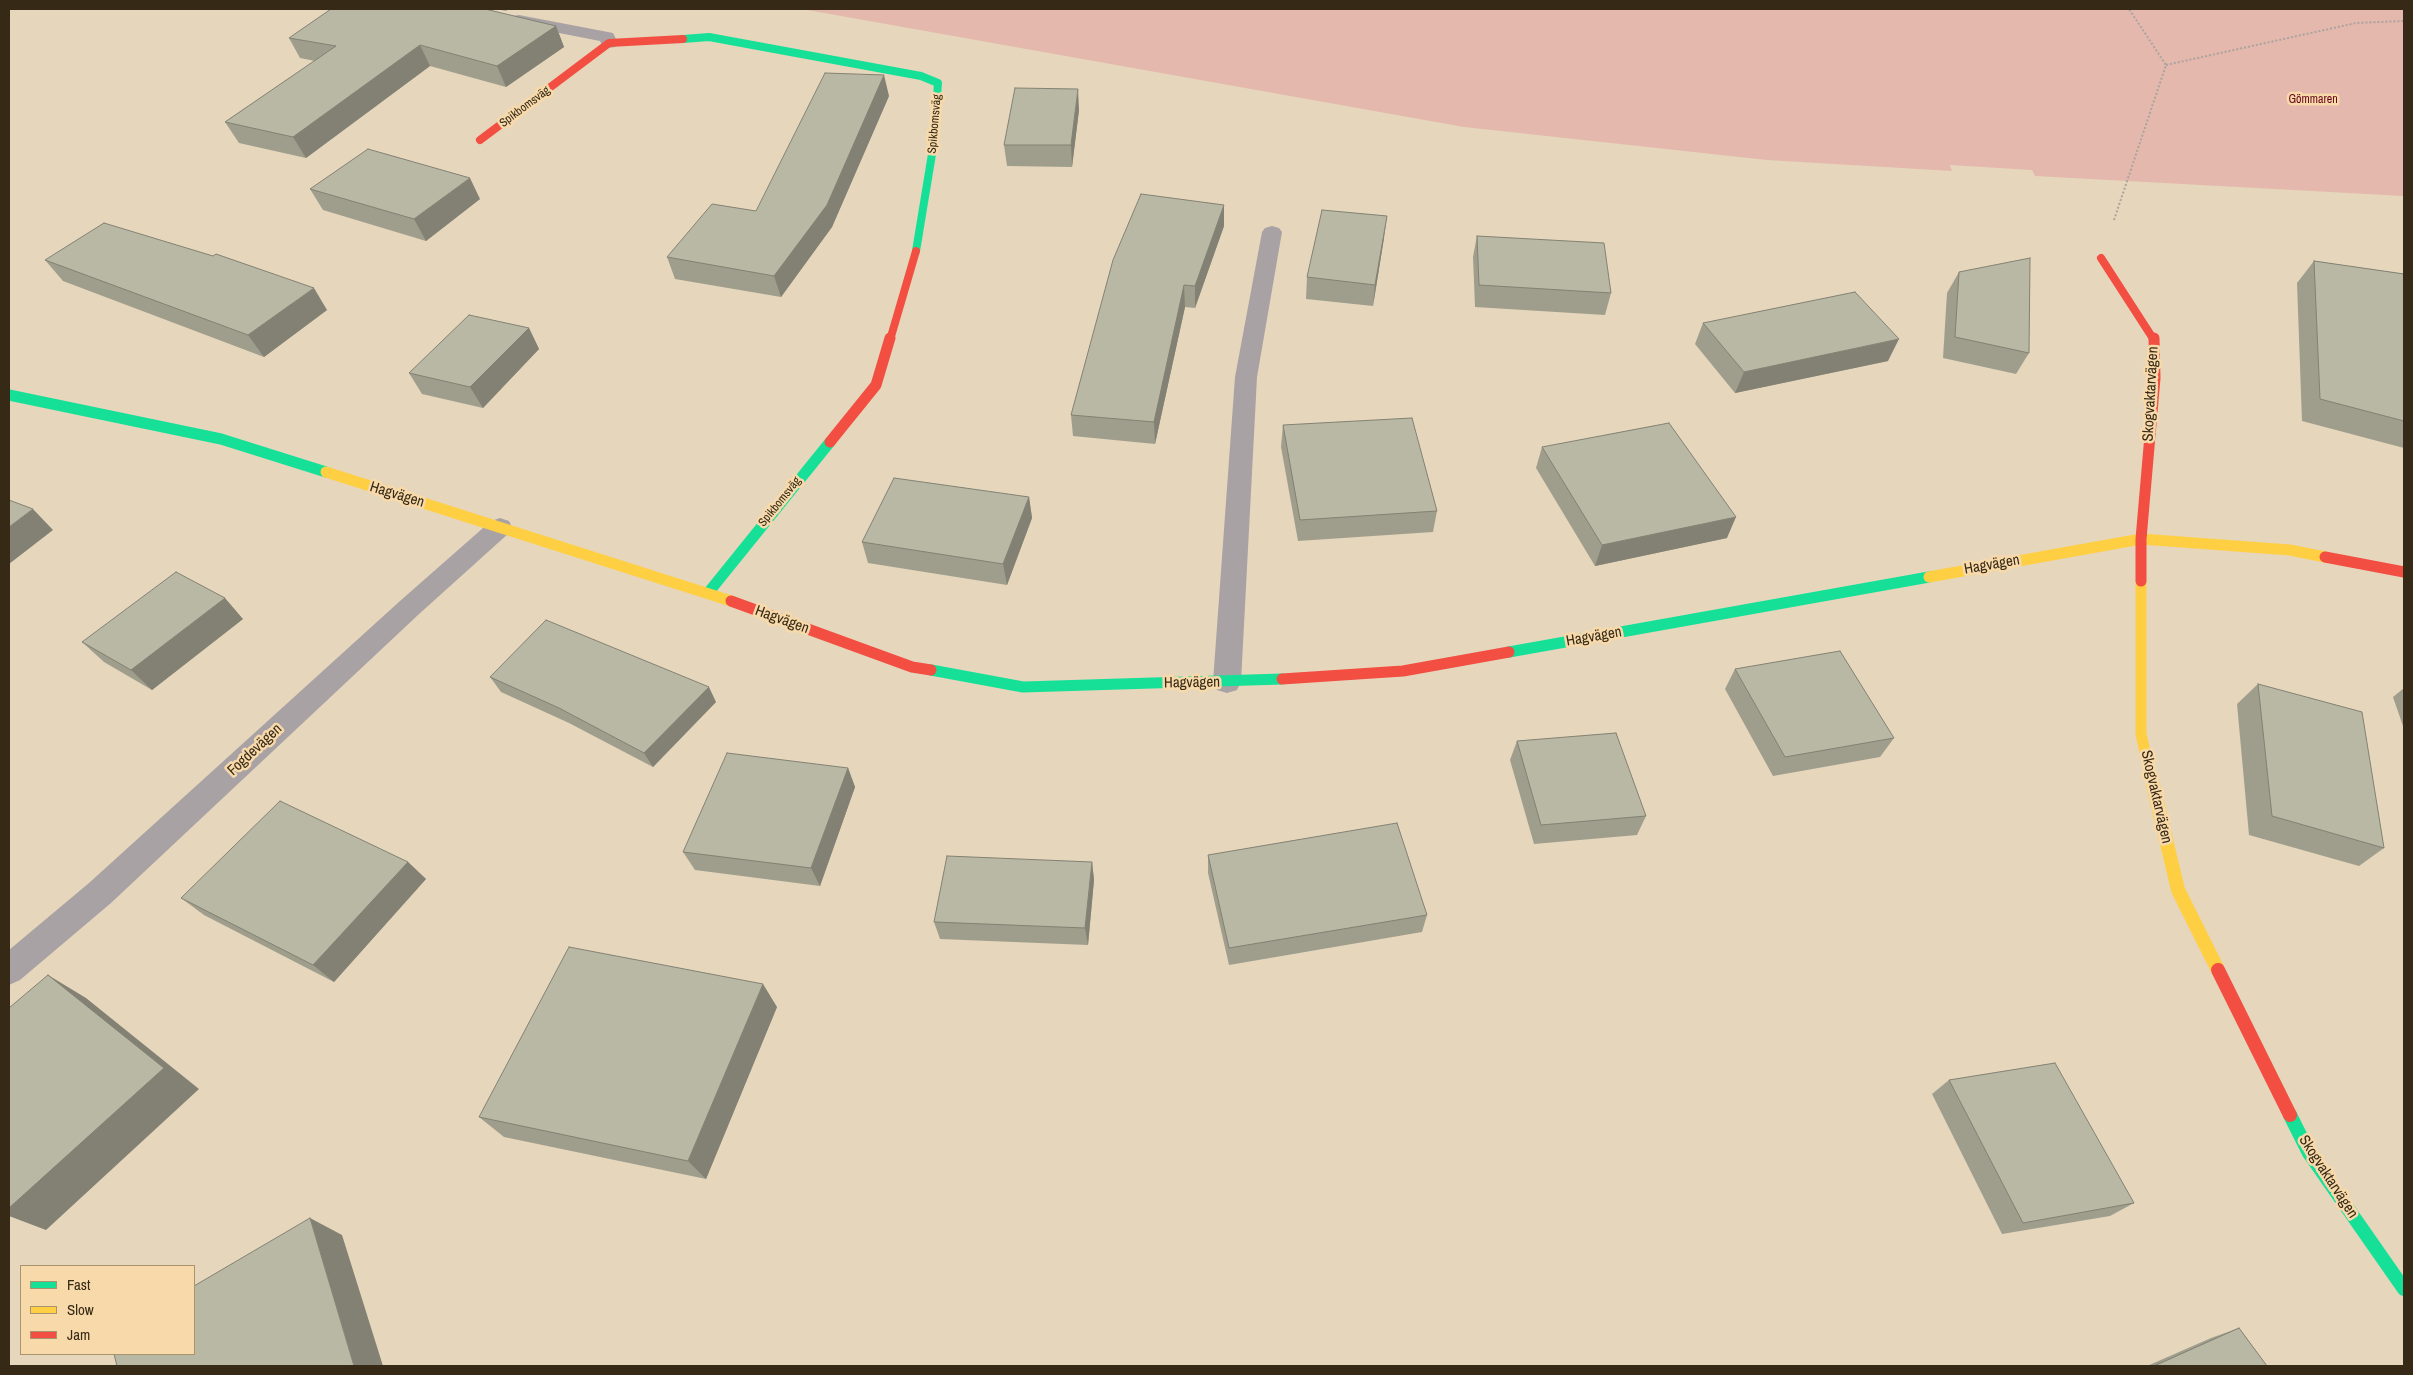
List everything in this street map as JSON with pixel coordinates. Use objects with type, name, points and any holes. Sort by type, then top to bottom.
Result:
[{"type":"street","points":[[501,16],[607,37],[609,43]]},
{"type":"street","name":"Spikbomsväg","points":[[480,140],[609,43],[709,37],[921,76],[938,84],[933,148],[919,244],[876,384],[708,593]]},
{"type":"street","points":[[1227,682],[1246,377],[1272,232]]},
{"type":"street","name":"Skogvaktarvägen","points":[[2101,258],[2154,339],[2155,378],[2140,539],[2141,734],[2178,890],[2309,1153],[2404,1290]]},
{"type":"street","name":"Hagvägen","points":[[9,395],[221,439],[708,593],[922,669],[1023,686],[1227,682],[1403,671],[2140,539],[2290,550],[2404,572]]},
{"type":"street","name":"Fogdevägen","points":[[9,970],[100,893],[402,614],[500,527]]},
{"type":"path","points":[[2129,9],[2166,65]]},
{"type":"path","points":[[2166,65],[2356,23],[2404,21]]},
{"type":"path","points":[[2101,258],[2166,65]]},
{"type":"green space","name":"Gömmaren","points":[[802,9],[2404,9],[2404,196],[2035,176],[2032,170],[1950,165],[1952,171],[1767,160],[1464,127]]},
{"type":"building","points":[[331,9],[485,9],[556,26],[497,66],[420,45],[293,137],[225,122],[336,46],[289,38]]},
{"type":"building","points":[[825,73],[884,75],[827,205],[774,276],[667,257],[712,204],[756,211]]},
{"type":"building","points":[[1015,88],[1078,89],[1071,145],[1004,145]]},
{"type":"building","points":[[368,149],[470,178],[414,219],[310,189]]},
{"type":"building","points":[[1141,194],[1224,205],[1195,286],[1184,285],[1154,422],[1071,415],[1113,260]]},
{"type":"building","points":[[1322,210],[1387,216],[1375,285],[1307,277]]},
{"type":"building","points":[[104,223],[213,256],[216,254],[314,288],[248,335],[45,260]]},
{"type":"building","points":[[1477,236],[1604,243],[1611,293],[1479,285]]},
{"type":"building","points":[[2030,258],[2029,353],[1955,337],[1959,272]]},
{"type":"building","points":[[2314,261],[2404,274],[2404,421],[2320,399]]},
{"type":"building","points":[[1855,292],[1899,339],[1744,372],[1703,323]]},
{"type":"building","points":[[469,315],[529,328],[470,387],[409,373]]},
{"type":"building","points":[[1412,418],[1437,511],[1300,520],[1283,425]]},
{"type":"building","points":[[1669,423],[1736,517],[1602,545],[1542,447]]},
{"type":"building","points":[[894,478],[1029,497],[1003,564],[862,542]]},
{"type":"building","points":[[9,500],[33,509],[9,527]]},
{"type":"building","points":[[176,572],[225,598],[131,670],[82,642]]},
{"type":"building","points":[[546,620],[709,687],[644,753],[559,708],[490,677]]},
{"type":"building","points":[[1840,651],[1894,738],[1785,757],[1735,669]]},
{"type":"building","points":[[2258,684],[2362,712],[2384,848],[2272,816]]},
{"type":"building","points":[[1616,733],[1646,816],[1541,825],[1517,741]]},
{"type":"building","points":[[727,753],[848,768],[811,868],[683,852]]},
{"type":"building","points":[[280,801],[408,862],[313,965],[181,898]]},
{"type":"building","points":[[1397,823],[1427,915],[1229,948],[1208,855]]},
{"type":"building","points":[[947,856],[1092,862],[1085,928],[934,922]]},
{"type":"building","points":[[569,947],[763,984],[688,1161],[479,1117]]},
{"type":"building","points":[[48,975],[164,1068],[9,1208],[9,1008]]},
{"type":"building","points":[[2055,1063],[2134,1203],[2023,1223],[1949,1080]]},
{"type":"building","points":[[310,1218],[354,1366],[117,1366],[114,1355],[195,1355],[195,1285]]},
{"type":"building","points":[[2239,1328],[2267,1366],[2154,1366]]},
{"type":"traffic: fast","points":[[683,39],[709,37],[921,76],[938,83],[933,148],[916,251]]},
{"type":"traffic: fast","points":[[9,395],[221,439],[326,472]]},
{"type":"traffic: fast","points":[[708,593],[830,442]]},
{"type":"traffic: fast","points":[[1509,652],[1929,577]]},
{"type":"traffic: fast","points":[[931,670],[1023,687],[1282,679]]},
{"type":"traffic: fast","points":[[2290,1115],[2309,1153],[2404,1289]]},
{"type":"traffic: slow","points":[[326,472],[731,601]]},
{"type":"traffic: slow","points":[[1929,577],[2141,539],[2290,550],[2325,557]]},
{"type":"traffic: slow","points":[[2141,581],[2141,734],[2178,890],[2218,970]]},
{"type":"traffic: jam","points":[[480,140],[609,43],[683,39]]},
{"type":"traffic: jam","points":[[830,442],[876,385],[916,251]]},
{"type":"traffic: jam","points":[[2101,258],[2154,339],[2155,378],[2141,539],[2141,581]]},
{"type":"traffic: jam","points":[[2325,557],[2404,572]]},
{"type":"traffic: jam","points":[[731,601],[912,667],[931,670]]},
{"type":"traffic: jam","points":[[1282,679],[1403,671],[1509,652]]},
{"type":"traffic: jam","points":[[2218,970],[2290,1115]]}]
